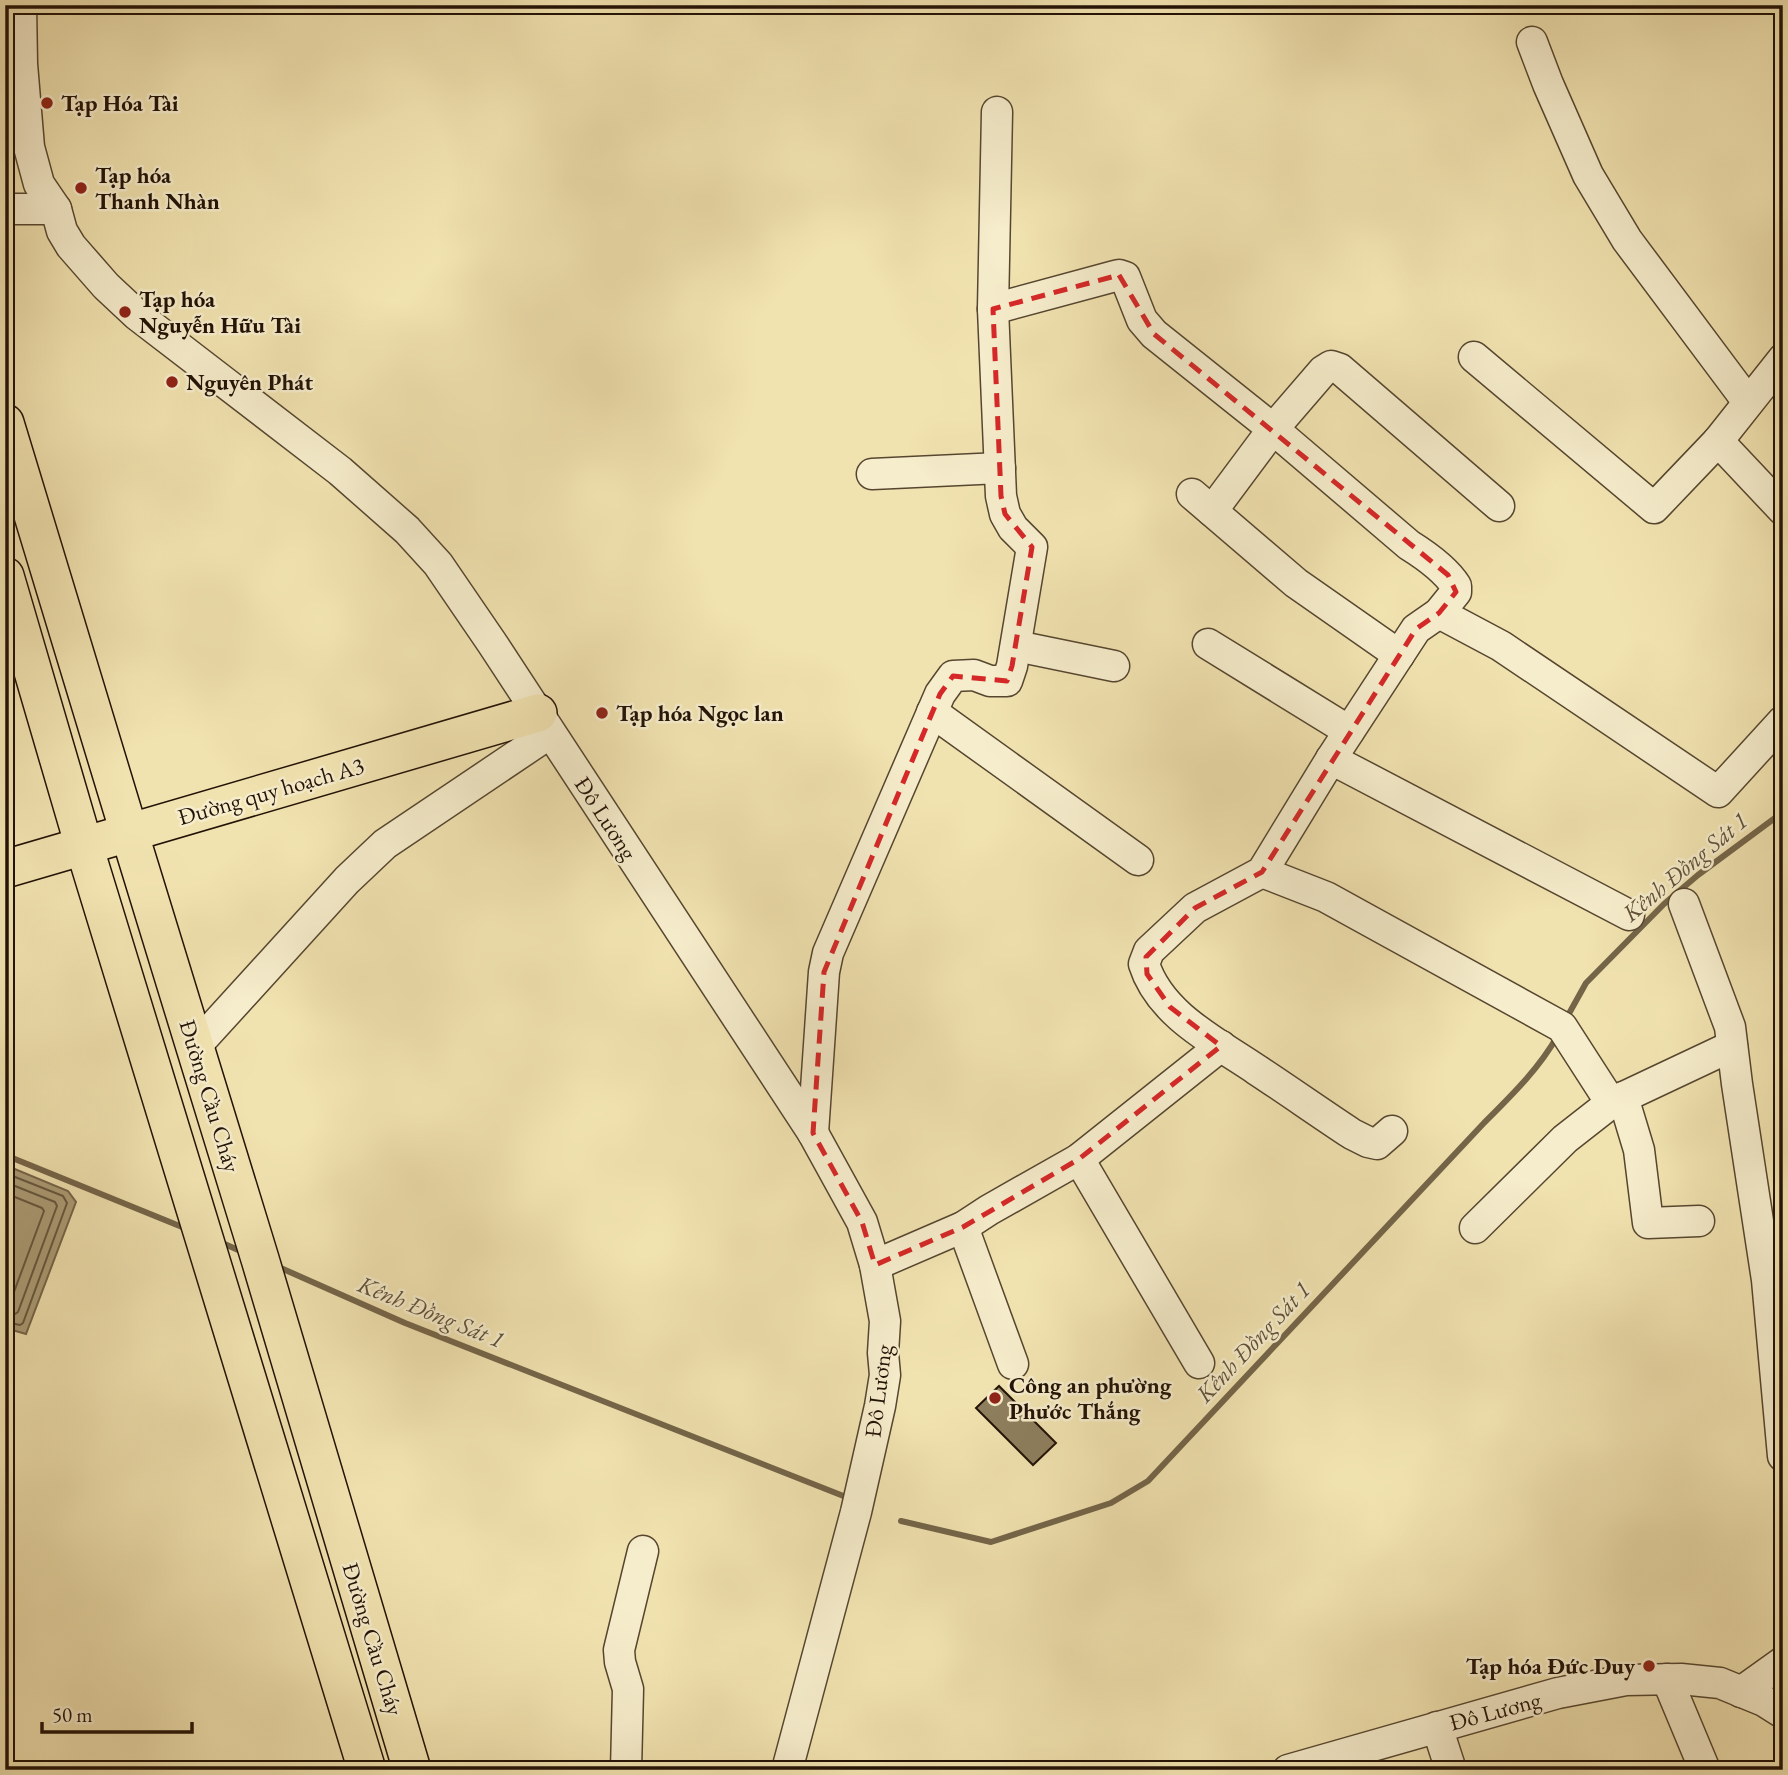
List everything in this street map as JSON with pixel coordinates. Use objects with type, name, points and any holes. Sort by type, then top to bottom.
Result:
[{"type":"main road","name":"Đường Cầu Cháy","points":[[5,423],[268,1285],[412,1770]]},
{"type":"main road","name":"Đường Cầu Cháy","points":[[5,576],[83,846],[367,1770]]},
{"type":"main road","name":"Đường quy hoạch A3","points":[[5,869],[129,832],[544,723]]},
{"type":"street","name":"Đô Lương","points":[[21,5],[22,64],[29,147],[39,184],[55,209],[62,231],[71,246],[106,286],[137,314],[340,471],[407,530],[438,564],[813,1133],[862,1222],[875,1265],[885,1321],[885,1375],[856,1512],[787,1770]]},
{"type":"street","points":[[1532,42],[1588,175],[1607,207],[1627,240],[1748,401]]},
{"type":"street","points":[[813,1133],[821,1004],[828,953],[940,694],[953,676],[1007,681],[1016,646],[1032,547],[1013,528],[1004,514],[1001,496],[993,309],[998,112]]},
{"type":"street","points":[[5,209],[55,209]]},
{"type":"street","points":[[993,309],[1115,275],[1122,276],[1127,281],[1142,320],[1154,334],[1273,429],[1456,586],[1456,592],[1439,613],[1416,629],[1331,759],[1262,872],[1195,908],[1149,951],[1144,964],[1154,987],[1170,1007],[1195,1029],[1352,1134],[1377,1144],[1392,1131]]},
{"type":"street","points":[[1474,357],[1654,508],[1718,441],[1783,359]]},
{"type":"street","points":[[1399,655],[1296,583],[1202,502],[1273,429],[1323,371],[1331,366],[1351,378],[1499,506]]},
{"type":"street","points":[[1718,441],[1783,510]]},
{"type":"street","points":[[872,474],[1000,468]]},
{"type":"street","points":[[1439,613],[1501,646],[1718,792],[1783,721]]},
{"type":"street","points":[[1208,644],[1349,731]]},
{"type":"street","points":[[1016,646],[1114,666]]},
{"type":"street","points":[[932,712],[1138,860]]},
{"type":"street","points":[[195,1047],[347,880],[385,844],[544,723]]},
{"type":"street","points":[[1331,759],[1629,915]]},
{"type":"street","points":[[1262,872],[1326,897],[1562,1027],[1617,1100],[1639,1150],[1648,1223],[1699,1221]]},
{"type":"street","points":[[1684,904],[1730,1027],[1767,1280],[1783,1456]]},
{"type":"street","points":[[875,1265],[962,1227],[1079,1159],[1221,1046]]},
{"type":"street","points":[[1475,1228],[1564,1139],[1617,1100],[1732,1046]]},
{"type":"street","points":[[1079,1159],[1199,1363]]},
{"type":"street","points":[[962,1227],[1013,1364]]},
{"type":"street","points":[[626,1770],[628,1689],[619,1650],[643,1551]]},
{"type":"street","points":[[1741,1692],[1783,1662]]},
{"type":"street","name":"Đô Lương","points":[[1288,1770],[1558,1693],[1626,1680],[1667,1679],[1720,1683],[1764,1700],[1783,1713]]},
{"type":"street","points":[[1667,1679],[1705,1770]]},
{"type":"street","points":[[1437,1727],[1451,1770]]},
{"type":"highlighted area","points":[[1119,275],[1154,334],[1448,575],[1456,592],[1439,613],[1416,629],[1262,872],[1195,908],[1146,957],[1147,974],[1170,1007],[1221,1046],[1079,1159],[963,1227],[875,1265],[862,1222],[813,1133],[824,972],[940,694],[953,676],[1007,681],[1012,666],[1032,547],[1005,514],[1001,496],[993,309]]},
{"type":"water","points":[[5,1165],[68,1191],[76,1202],[26,1334],[5,1328]]},
{"type":"building","points":[[999,1386],[1056,1443],[1033,1465],[976,1408]]},
{"type":"waterway","name":"Kênh Đồng Sát 1","points":[[1566,1019],[1586,983],[1664,904],[1698,875],[1783,812]]},
{"type":"waterway","name":"Kênh Đồng Sát 1","points":[[901,1521],[991,1542],[1111,1503],[1148,1481],[1514,1093],[1558,1035]]},
{"type":"waterway","name":"Kênh Đồng Sát 1","points":[[5,1155],[187,1229]]},
{"type":"waterway","name":"Kênh Đồng Sát 1","points":[[220,1242],[245,1253]]},
{"type":"waterway","name":"Kênh Đồng Sát 1","points":[[274,1265],[405,1323],[846,1497]]},
{"type":"place","name":"Tạp Hóa Tài","points":[[47,103]]},
{"type":"place","name":"Tạp hóa Thanh Nhàn","points":[[81,188]]},
{"type":"place","name":"Tạp hóa Nguyễn Hữu Tài","points":[[125,312]]},
{"type":"place","name":"Nguyên Phát","points":[[172,382]]},
{"type":"place","name":"Tạp hóa Ngọc lan","points":[[602,713]]},
{"type":"place","name":"Công an phường Phước Thắng","points":[[995,1398]]},
{"type":"place","name":"Tạp hóa Đức Duy","points":[[1649,1666]]}]
